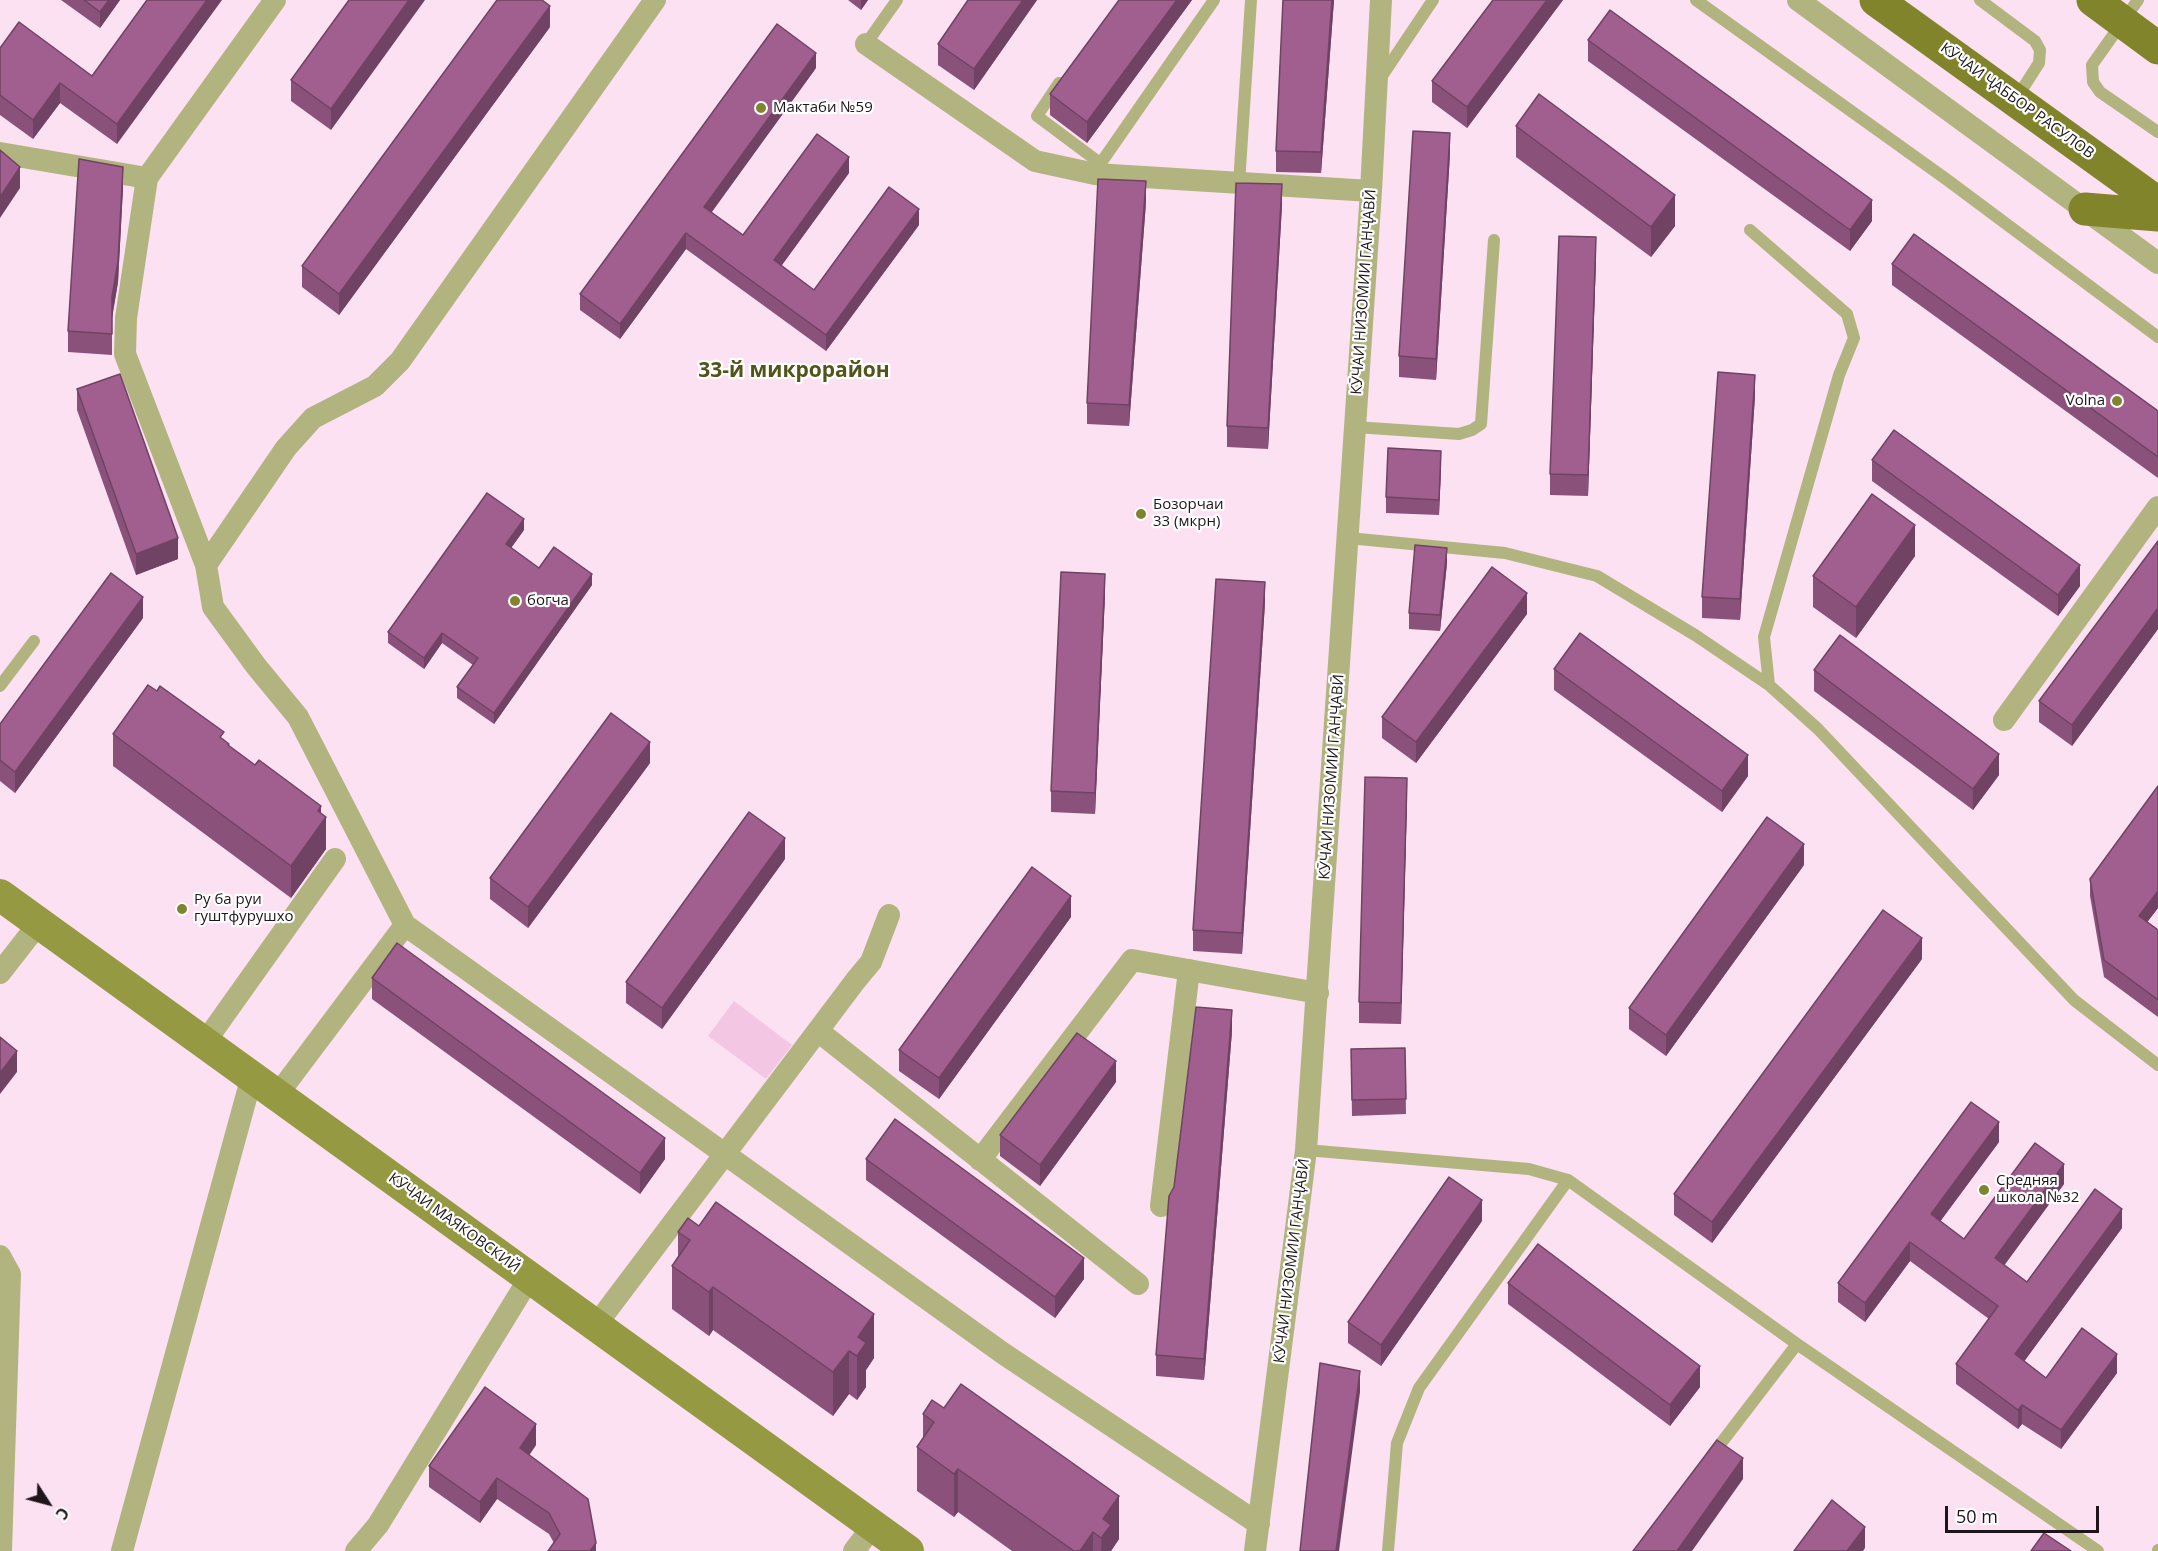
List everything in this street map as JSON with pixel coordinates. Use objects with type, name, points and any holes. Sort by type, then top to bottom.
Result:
[{"type":"main road","name":"КӮЧАИ ҶАББОР РАСУЛОВ","points":[[1876,0],[2158,204]]},
{"type":"main road","points":[[2093,0],[2131,11],[2158,48]]},
{"type":"main road","points":[[2085,209],[2158,215]]},
{"type":"street","points":[[275,0],[147,178],[126,318],[125,354],[206,565],[213,607],[297,717],[405,925],[1004,1354],[1259,1524]]},
{"type":"street","points":[[206,565],[286,448],[313,418],[375,386],[400,361],[655,0]]},
{"type":"street","name":"КӮЧАИ НИЗОМИИ ГАНҶАВӢ","points":[[1255,1551],[1306,1150],[1371,191],[1381,0]]},
{"type":"street","points":[[1798,0],[2158,263]]},
{"type":"street","points":[[866,44],[1035,162],[1239,184],[1371,191]]},
{"type":"street","points":[[0,153],[147,178]]},
{"type":"street","points":[[2004,720],[2158,507]]},
{"type":"street","points":[[205,1042],[335,859]]},
{"type":"street","name":"КӮЧАИ МАЯКОВСКИЙ","points":[[0,895],[908,1551]]},
{"type":"street","points":[[596,1325],[871,962],[889,915]]},
{"type":"street","points":[[0,973],[39,923]]},
{"type":"street","points":[[278,1094],[405,925]]},
{"type":"street","points":[[980,1160],[1132,960],[1318,993]]},
{"type":"street","points":[[1161,1206],[1189,970]]},
{"type":"street","points":[[818,1031],[1138,1284]]},
{"type":"street","points":[[122,1551],[252,1076]]},
{"type":"street","points":[[0,1256],[10,1274],[1,1551]]},
{"type":"street","points":[[356,1551],[378,1525],[462,1384],[530,1277]]},
{"type":"street","points":[[854,1551],[873,1526]]},
{"type":"lane","points":[[866,44],[897,0]]},
{"type":"lane","points":[[1066,74],[1037,116],[1097,168],[1214,0]]},
{"type":"lane","points":[[1239,184],[1251,0]]},
{"type":"lane","points":[[1378,83],[1433,0]]},
{"type":"lane","points":[[1696,0],[1946,179],[2158,337]]},
{"type":"lane","points":[[1980,0],[2035,41],[2040,50],[2039,63],[2016,100]]},
{"type":"lane","points":[[2131,11],[2092,65],[2093,82],[2100,92],[2158,132]]},
{"type":"lane","points":[[1750,230],[1847,314],[1854,338],[1839,375],[1764,638],[1769,685]]},
{"type":"lane","points":[[1355,428],[1459,434],[1481,424],[1494,240]]},
{"type":"lane","points":[[1348,538],[1505,553],[1597,576],[1695,635],[1769,685],[1818,729],[2074,1000],[2157,1063]]},
{"type":"lane","points":[[0,686],[34,641]]},
{"type":"lane","points":[[1306,1150],[1529,1169],[1568,1180],[1797,1344],[2098,1551]]},
{"type":"lane","points":[[1388,1551],[1397,1443],[1419,1388],[1568,1180]]},
{"type":"lane","points":[[1703,1466],[1797,1344]]},
{"type":"shaded area","points":[[734,1001],[792,1045],[766,1079],[708,1036]]},
{"type":"building","points":[[84,0],[109,0],[100,12]]},
{"type":"building","points":[[147,0],[207,0],[117,124],[60,83],[33,120],[0,95],[0,48],[19,22],[92,76]]},
{"type":"building","points":[[349,0],[409,0],[331,109],[291,80]]},
{"type":"building","points":[[497,0],[542,0],[550,6],[339,294],[302,266]]},
{"type":"building","points":[[968,0],[1023,0],[974,69],[938,44]]},
{"type":"building","points":[[1119,0],[1177,0],[1087,122],[1050,94]]},
{"type":"building","points":[[1283,0],[1332,0],[1321,152],[1276,151]]},
{"type":"building","points":[[1493,0],[1547,0],[1467,107],[1432,81]]},
{"type":"building","points":[[1610,10],[1872,200],[1850,230],[1588,40]]},
{"type":"building","points":[[777,24],[816,53],[704,207],[743,235],[817,134],[849,157],[774,260],[814,290],[889,187],[919,209],[826,335],[686,233],[620,324],[580,294]]},
{"type":"building","points":[[1539,94],[1675,195],[1651,227],[1516,126]]},
{"type":"building","points":[[1413,131],[1450,133],[1436,359],[1399,356]]},
{"type":"building","points":[[0,150],[20,167],[0,197]]},
{"type":"building","points":[[79,159],[123,167],[118,261],[112,297],[112,334],[68,331]]},
{"type":"building","points":[[1098,179],[1146,181],[1129,405],[1087,403]]},
{"type":"building","points":[[1236,183],[1282,184],[1268,428],[1227,426]]},
{"type":"building","points":[[1914,234],[2158,411],[2158,457],[1892,264]]},
{"type":"building","points":[[1559,236],[1596,237],[1588,475],[1550,474]]},
{"type":"building","points":[[1718,372],[1755,375],[1740,599],[1702,597]]},
{"type":"building","points":[[120,374],[178,538],[136,554],[77,389]]},
{"type":"building","points":[[1894,430],[2080,565],[2058,595],[1872,460]]},
{"type":"building","points":[[1388,448],[1441,451],[1439,500],[1386,497]]},
{"type":"building","points":[[487,493],[524,519],[506,544],[539,568],[554,547],[592,574],[494,713],[457,687],[478,658],[442,633],[424,658],[388,632]]},
{"type":"building","points":[[1872,494],[1915,525],[1856,607],[1813,576]]},
{"type":"building","points":[[2158,541],[2158,608],[2072,725],[2039,701]]},
{"type":"building","points":[[1415,545],[1447,548],[1440,615],[1409,613]]},
{"type":"building","points":[[1492,567],[1527,593],[1416,742],[1382,717]]},
{"type":"building","points":[[1061,572],[1105,574],[1095,793],[1051,791]]},
{"type":"building","points":[[111,573],[143,597],[15,772],[0,760],[0,724]]},
{"type":"building","points":[[1216,579],[1265,582],[1242,933],[1193,930]]},
{"type":"building","points":[[1580,633],[1748,755],[1722,791],[1554,669]]},
{"type":"building","points":[[1840,635],[1999,754],[1973,789],[1814,670]]},
{"type":"building","points":[[148,685],[157,691],[160,686],[224,732],[220,737],[228,745],[255,765],[259,760],[321,806],[318,811],[326,817],[291,866],[113,734]]},
{"type":"building","points":[[611,713],[650,742],[528,907],[490,878]]},
{"type":"building","points":[[1365,777],[1407,778],[1401,1003],[1359,1002]]},
{"type":"building","points":[[2158,786],[2158,891],[2139,916],[2158,930],[2158,1000],[2104,960],[2090,879]]},
{"type":"building","points":[[749,812],[785,838],[662,1008],[626,982]]},
{"type":"building","points":[[1767,817],[1804,844],[1666,1035],[1629,1008]]},
{"type":"building","points":[[1032,867],[1071,896],[939,1078],[899,1050]]},
{"type":"building","points":[[1883,910],[1922,938],[1712,1222],[1674,1194]]},
{"type":"building","points":[[397,943],[665,1138],[640,1173],[372,978]]},
{"type":"building","points":[[1196,1007],[1232,1010],[1204,1359],[1156,1355],[1169,1196],[1174,1187]]},
{"type":"building","points":[[1077,1033],[1116,1061],[1040,1165],[1000,1135]]},
{"type":"building","points":[[0,1037],[17,1051],[0,1073]]},
{"type":"building","points":[[1405,1048],[1406,1099],[1352,1100],[1351,1049]]},
{"type":"building","points":[[1971,1102],[1999,1122],[1931,1214],[1964,1239],[2035,1143],[2064,1164],[1995,1258],[2027,1282],[2095,1189],[2122,1209],[2015,1354],[2046,1378],[2082,1328],[2117,1354],[2061,1430],[2022,1405],[2018,1410],[1956,1364],[1998,1306],[1910,1242],[1865,1303],[1838,1283]]},
{"type":"building","points":[[895,1119],[1084,1258],[1055,1297],[866,1159]]},
{"type":"building","points":[[1449,1177],[1482,1200],[1381,1345],[1348,1322]]},
{"type":"building","points":[[716,1202],[874,1314],[858,1337],[866,1343],[857,1356],[849,1351],[833,1372],[713,1287],[709,1292],[672,1266],[690,1240],[678,1232],[688,1218],[699,1226]]},
{"type":"building","points":[[1538,1244],[1700,1366],[1670,1405],[1508,1283]]},
{"type":"building","points":[[1320,1363],[1360,1371],[1336,1551],[1300,1551]]},
{"type":"building","points":[[961,1384],[1119,1496],[1103,1519],[1111,1525],[1101,1538],[1093,1532],[1080,1551],[1074,1551],[958,1469],[954,1474],[917,1447],[934,1422],[923,1414],[932,1400],[944,1408]]},
{"type":"building","points":[[485,1387],[536,1424],[520,1448],[588,1499],[596,1543],[590,1551],[548,1551],[560,1534],[549,1513],[497,1478],[480,1502],[429,1466]]},
{"type":"building","points":[[1717,1440],[1743,1458],[1677,1551],[1633,1551]]},
{"type":"building","points":[[1832,1500],[1865,1527],[1847,1551],[1794,1551]]},
{"type":"building","points":[[2044,1533],[2071,1551],[2031,1551]]},
{"type":"place","name":"Мактаби №59","points":[[761,108]]},
{"type":"place","name":"Volna","points":[[2117,401]]},
{"type":"place","name":"Бозорчаи 33 (мкрн)","points":[[1141,514]]},
{"type":"place","name":"богча","points":[[515,601]]},
{"type":"place","name":"Ру ба руи гуштфурушхо","points":[[182,909]]},
{"type":"place","name":"Средняя школа №32","points":[[1984,1190]]},
{"type":"district","name":"33-й микрорайон","points":[[794,371]]}]
